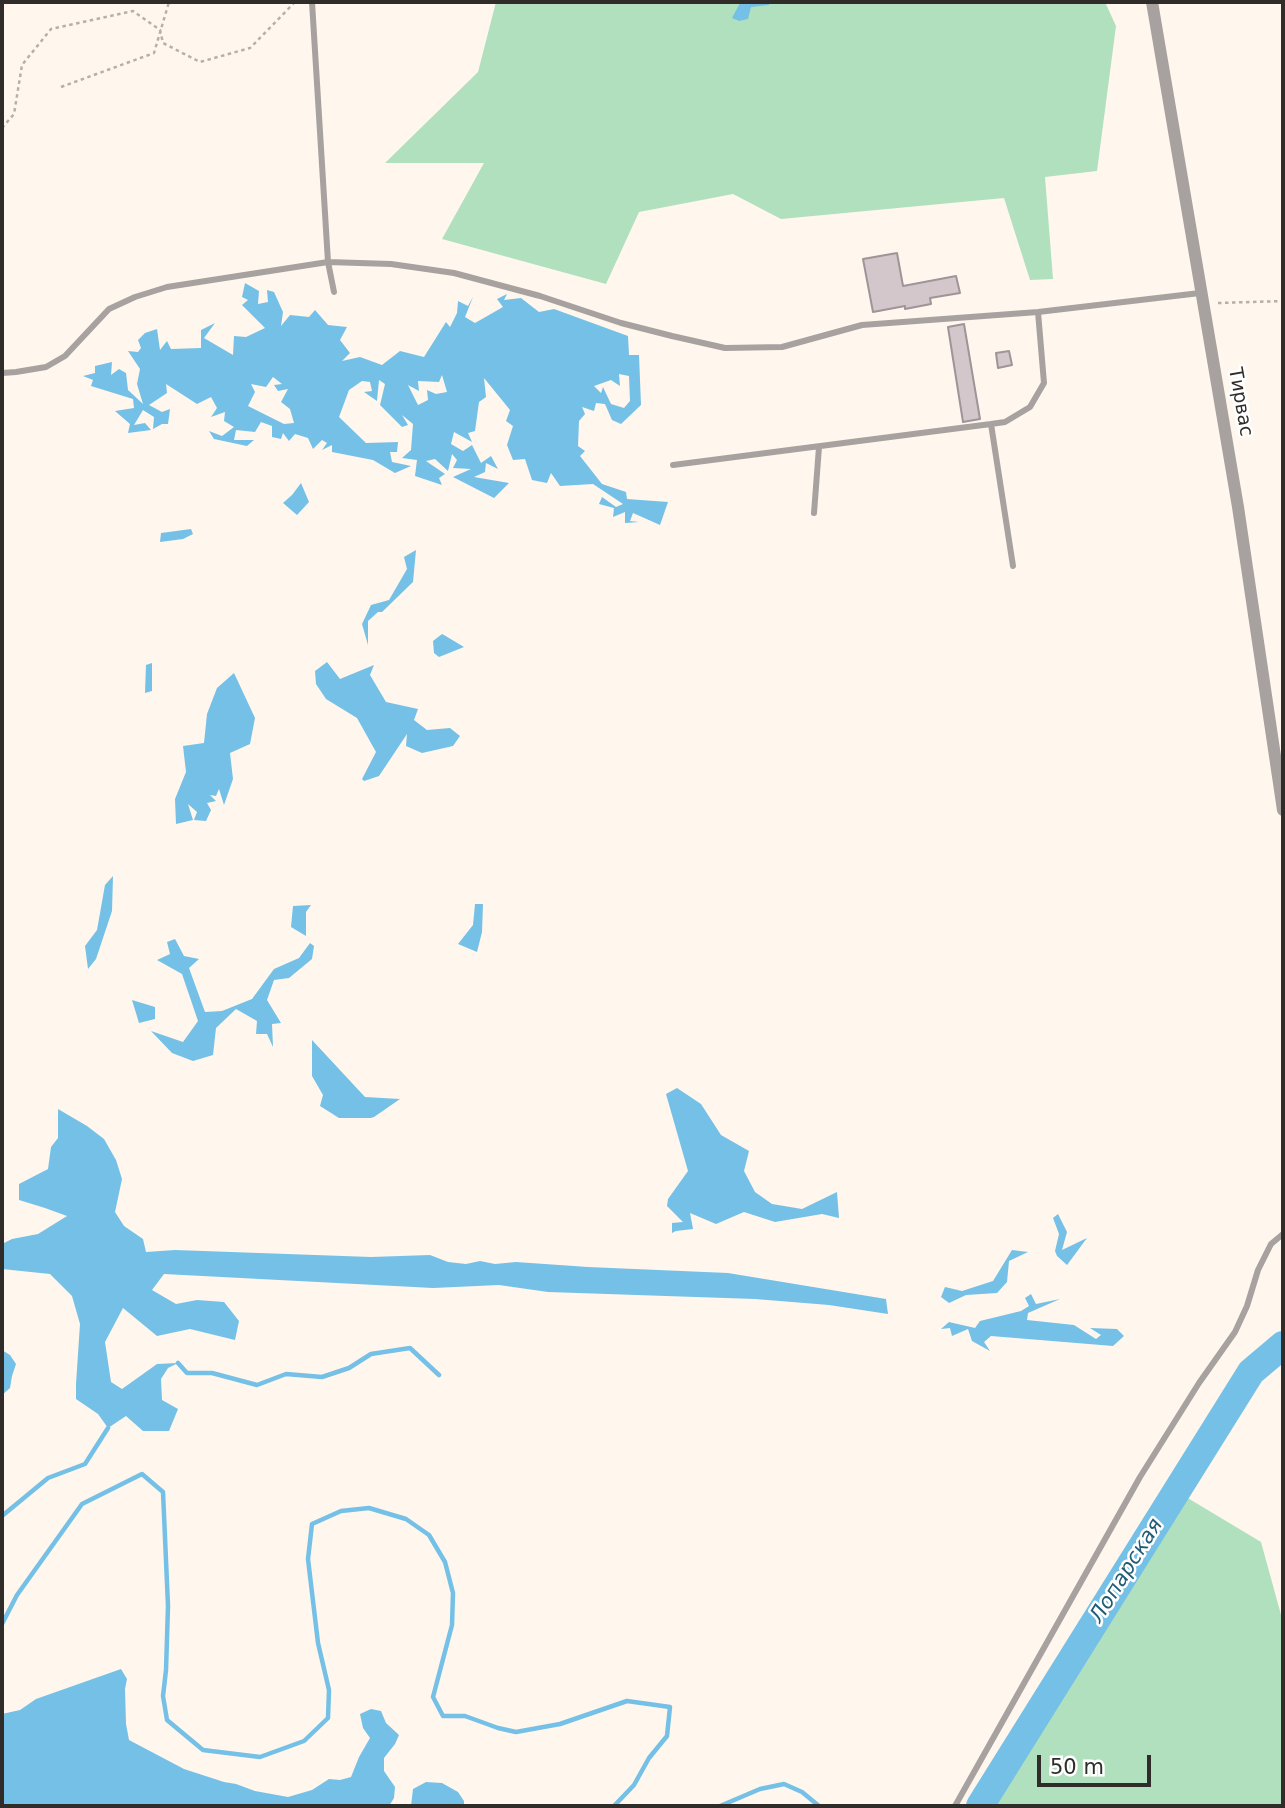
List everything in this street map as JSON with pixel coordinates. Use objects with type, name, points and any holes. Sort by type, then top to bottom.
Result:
[{"type":"street","name":"Тирвас","points":[[1152,2],[1238,507],[1283,810]]},
{"type":"lane","points":[[312,2],[328,262],[334,292]]},
{"type":"lane","points":[[2,373],[46,367],[65,356],[109,309],[135,297],[167,288],[328,262],[391,264],[454,273],[540,296],[621,323],[725,348],[782,346],[862,325],[1203,298]]},
{"type":"lane","points":[[673,465],[1005,422],[1030,407],[1044,383],[1038,312]]},
{"type":"lane","points":[[992,424],[1013,566]]},
{"type":"lane","points":[[814,513],[819,447]]},
{"type":"lane","points":[[955,1806],[1140,1477],[1199,1383],[1235,1332],[1247,1306],[1258,1270],[1271,1244],[1283,1234]]},
{"type":"path","points":[[61,87],[154,53],[169,2]]},
{"type":"path","points":[[2,128],[13,114],[22,65],[51,29],[134,11],[160,30],[163,43],[200,62],[250,48],[295,2]]},
{"type":"path","points":[[1203,298],[1283,301]]},
{"type":"green space","points":[[496,2],[1105,2],[1116,26],[1097,171],[1045,177],[1053,279],[1030,280],[1004,198],[781,219],[733,194],[639,212],[606,284],[442,239],[484,163],[385,163],[478,72]]},
{"type":"green space","points":[[1176,1491],[1261,1542],[1283,1622],[1283,1806],[980,1806]]},
{"type":"water","points":[[736,2],[769,2],[769,5],[751,7],[748,19],[739,21],[732,18],[740,3]]},
{"type":"water","points":[[245,283],[259,291],[258,304],[268,302],[267,290],[274,292],[283,312],[281,326],[290,315],[309,317],[315,310],[328,325],[347,327],[340,340],[350,353],[342,361],[360,357],[382,365],[400,351],[424,357],[446,322],[450,327],[457,313],[458,301],[468,306],[473,297],[465,317],[475,323],[503,307],[497,299],[507,294],[504,300],[521,298],[539,312],[554,309],[628,336],[629,355],[639,355],[641,405],[621,424],[612,420],[605,404],[596,403],[594,411],[582,407],[585,414],[579,421],[578,446],[585,451],[580,456],[602,484],[626,492],[627,499],[668,502],[660,525],[633,513],[630,521],[639,522],[625,523],[625,512],[613,517],[614,508],[599,504],[602,497],[616,507],[623,504],[593,484],[560,486],[551,473],[547,483],[532,480],[525,459],[513,460],[507,445],[513,426],[506,421],[510,410],[484,378],[486,397],[479,402],[475,431],[468,433],[472,442],[454,432],[451,444],[463,451],[472,445],[481,463],[491,456],[498,469],[486,463],[485,472],[474,477],[509,483],[494,498],[453,477],[471,469],[453,468],[457,460],[452,454],[448,471],[435,459],[426,461],[445,474],[439,478],[442,485],[415,476],[417,460],[402,458],[411,450],[413,424],[402,415],[408,425],[402,427],[380,405],[385,384],[379,380],[377,401],[364,392],[372,391],[370,382],[362,381],[349,390],[339,417],[366,443],[398,442],[397,452],[390,452],[392,462],[411,466],[395,473],[373,460],[332,452],[332,445],[322,450],[327,443],[322,440],[313,449],[308,438],[295,434],[289,441],[283,433],[281,439],[272,437],[272,426],[261,422],[255,432],[236,430],[234,440],[254,440],[247,446],[214,439],[209,431],[222,436],[234,427],[224,421],[225,412],[211,417],[217,408],[211,397],[197,404],[166,384],[167,393],[149,405],[162,412],[170,409],[168,424],[153,429],[154,417],[143,410],[134,425],[145,423],[151,430],[128,433],[130,424],[115,411],[134,408],[133,399],[91,386],[93,380],[83,376],[95,373],[95,366],[112,362],[111,375],[119,369],[126,373],[128,390],[143,404],[137,384],[140,369],[128,351],[138,352],[141,348],[138,340],[145,333],[157,329],[160,350],[167,341],[171,349],[201,348],[201,330],[215,323],[204,338],[233,355],[234,336],[246,337],[265,328],[242,305],[248,300],[242,297]],"holes":[[[619,374],[629,376],[630,401],[624,408],[611,404],[603,387],[601,393],[594,386],[611,380],[620,386]],[[442,375],[447,392],[436,394],[427,390],[428,400],[418,405],[408,385],[419,391],[418,381],[439,382]],[[273,377],[282,384],[274,385],[278,391],[288,389],[281,402],[290,409],[294,423],[284,424],[248,406],[255,392],[251,384],[266,387]]]},
{"type":"water","points":[[301,483],[309,502],[297,515],[283,503]]},
{"type":"water","points":[[191,529],[193,534],[183,539],[160,542],[161,533]]},
{"type":"water","points":[[416,550],[413,582],[382,612],[378,612],[368,621],[368,645],[362,624],[371,605],[389,600],[407,569],[404,557]]},
{"type":"water","points":[[442,634],[464,647],[439,657],[434,653],[433,641]]},
{"type":"water","points":[[327,662],[340,679],[374,665],[370,675],[386,702],[418,709],[414,720],[427,730],[450,728],[460,736],[453,746],[422,753],[406,746],[407,734],[379,776],[364,781],[362,779],[376,752],[357,718],[326,699],[316,684],[315,671]]},
{"type":"water","points":[[152,663],[152,691],[145,693],[146,665]]},
{"type":"water","points":[[234,673],[255,718],[250,744],[230,753],[233,779],[224,805],[219,789],[216,796],[210,795],[216,801],[207,803],[211,810],[206,821],[194,820],[197,812],[188,804],[193,820],[176,824],[175,799],[186,772],[183,746],[204,743],[207,714],[217,688]]},
{"type":"water","points":[[113,876],[112,911],[96,959],[88,969],[85,946],[97,930],[105,885]]},
{"type":"water","points":[[475,904],[483,904],[482,932],[477,952],[458,944],[473,925]]},
{"type":"water","points":[[311,905],[306,912],[306,936],[291,927],[293,906]]},
{"type":"water","points":[[175,939],[184,956],[199,959],[189,968],[205,1012],[222,1011],[252,999],[274,969],[299,958],[310,943],[314,946],[312,959],[289,978],[274,980],[267,1000],[281,1023],[272,1024],[273,1047],[267,1034],[256,1034],[257,1021],[236,1009],[216,1028],[213,1055],[193,1061],[172,1053],[151,1031],[183,1042],[198,1021],[182,974],[157,960],[170,954],[167,942]]},
{"type":"water","points":[[132,1000],[155,1007],[155,1019],[139,1023]]},
{"type":"water","points":[[312,1040],[365,1097],[400,1099],[371,1118],[339,1118],[320,1106],[323,1095],[312,1076]]},
{"type":"water","points":[[677,1088],[701,1104],[721,1135],[749,1151],[744,1171],[755,1192],[772,1204],[802,1209],[837,1192],[839,1218],[822,1214],[775,1222],[744,1212],[716,1224],[690,1213],[693,1229],[672,1233],[672,1223],[683,1222],[667,1206],[668,1199],[688,1171],[666,1094]]},
{"type":"water","points":[[58,1109],[104,1139],[116,1160],[122,1179],[115,1212],[124,1226],[143,1239],[146,1252],[175,1250],[371,1257],[430,1255],[448,1262],[466,1264],[480,1261],[495,1264],[516,1262],[728,1273],[886,1299],[888,1314],[829,1305],[755,1299],[548,1292],[499,1285],[433,1288],[164,1274],[152,1290],[176,1304],[197,1300],[224,1302],[239,1321],[235,1340],[190,1329],[157,1336],[123,1308],[105,1342],[111,1382],[122,1389],[157,1364],[178,1363],[168,1368],[161,1379],[162,1400],[178,1409],[169,1431],[143,1431],[126,1416],[108,1428],[98,1414],[76,1399],[80,1324],[72,1296],[50,1274],[2,1269],[2,1244],[12,1239],[38,1234],[67,1216],[19,1200],[19,1184],[48,1169],[51,1147],[58,1138]]},
{"type":"water","points":[[1058,1214],[1067,1232],[1062,1250],[1087,1238],[1067,1265],[1055,1251],[1059,1234],[1053,1218]]},
{"type":"water","points":[[1012,1250],[1028,1252],[1009,1261],[1007,1282],[997,1293],[966,1295],[949,1303],[941,1297],[945,1287],[962,1291],[993,1281]]},
{"type":"water","points":[[1031,1294],[1036,1304],[1060,1299],[1028,1313],[1027,1320],[1074,1325],[1096,1339],[1101,1335],[1090,1328],[1117,1329],[1124,1336],[1113,1346],[991,1336],[984,1342],[990,1351],[972,1341],[968,1329],[952,1336],[950,1328],[941,1329],[949,1322],[975,1328],[980,1321],[1021,1311],[1029,1306],[1025,1298]]},
{"type":"water","points":[[2,1350],[10,1355],[16,1364],[10,1388],[2,1395]]},
{"type":"water","points":[[121,1669],[127,1679],[126,1724],[129,1740],[184,1769],[255,1791],[288,1797],[312,1790],[329,1779],[351,1777],[370,1738],[363,1728],[360,1714],[371,1709],[381,1711],[386,1723],[399,1735],[384,1758],[384,1771],[395,1787],[394,1798],[389,1806],[2,1806],[2,1714],[20,1710],[36,1699]]},
{"type":"water","points":[[426,1782],[442,1783],[458,1792],[464,1806],[411,1806],[413,1789]]},
{"type":"building","points":[[897,253],[903,286],[956,276],[960,293],[930,298],[931,304],[873,312],[863,259]]},
{"type":"building","points":[[964,324],[980,419],[963,422],[948,327]]},
{"type":"building","points":[[1009,351],[1012,365],[998,368],[996,353]]},
{"type":"waterway","name":"Лопарская","points":[[980,1806],[1251,1372],[1283,1345]]},
{"type":"waterway","points":[[178,1363],[187,1373],[212,1373],[257,1385],[286,1374],[322,1377],[349,1368],[371,1354],[410,1348],[439,1375]]},
{"type":"waterway","points":[[2,1516],[48,1478],[85,1464],[108,1428]]},
{"type":"waterway","points":[[2,1624],[17,1595],[82,1504],[142,1474],[163,1492],[168,1606],[163,1696],[167,1720],[203,1750],[260,1757],[304,1741],[328,1718],[329,1690],[318,1643],[308,1559],[312,1524],[341,1511],[369,1508],[406,1519],[429,1535],[445,1562],[453,1593],[452,1625],[433,1697],[443,1716],[465,1716],[516,1732],[560,1724],[627,1701],[670,1707],[667,1736],[649,1758],[634,1785],[614,1806]]},
{"type":"waterway","points":[[720,1806],[760,1789],[784,1784],[802,1792],[819,1806]]}]
